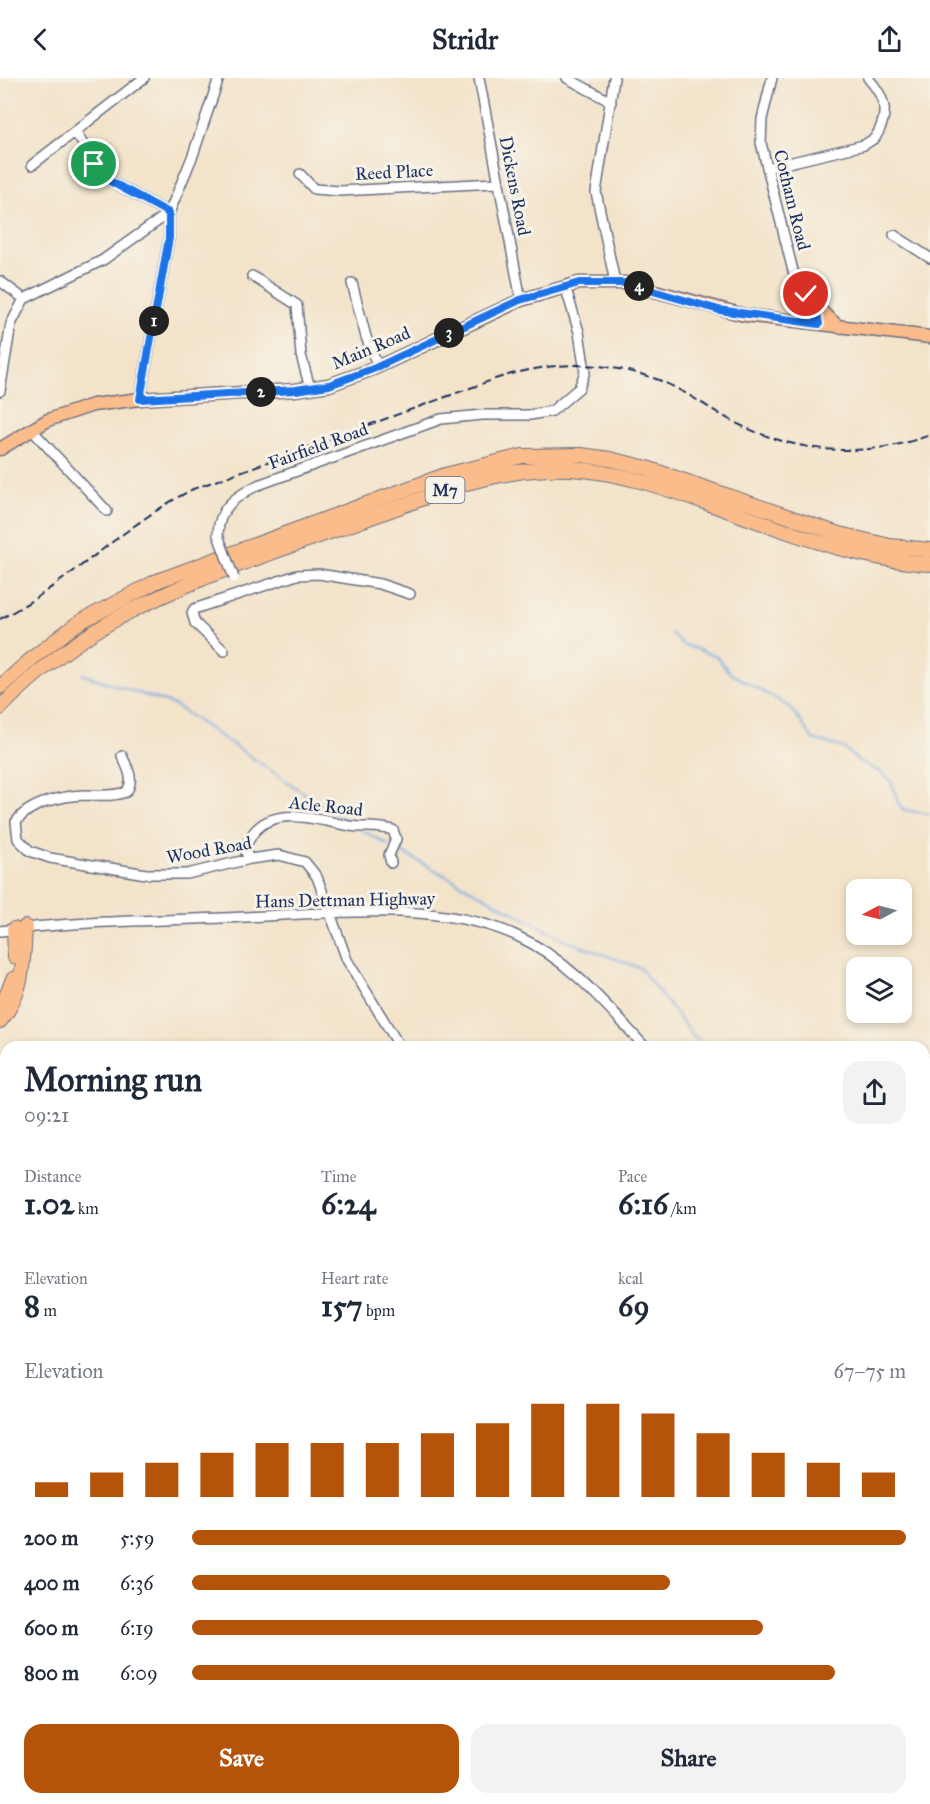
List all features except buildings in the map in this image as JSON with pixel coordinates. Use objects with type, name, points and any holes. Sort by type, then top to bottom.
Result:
[{"type":"highway","name":"M7","points":[[0,687],[69,629],[112,603],[171,575],[444,475],[522,456],[581,455],[620,461],[675,477],[838,534],[890,546],[930,550]]},
{"type":"highway","name":"M7","points":[[0,708],[27,680],[91,631],[157,596],[459,485],[529,470],[580,470],[635,479],[836,549],[871,557],[930,564]]},
{"type":"highway","points":[[0,676],[38,645],[69,629]]},
{"type":"highway","points":[[0,715],[27,680]]},
{"type":"highway","points":[[0,1003],[5,999],[14,976],[20,928]]},
{"type":"highway","points":[[0,1021],[14,1002],[20,986],[20,928]]},
{"type":"main road","name":"Main Road","points":[[0,449],[31,429],[78,409],[140,399],[310,388],[350,379],[520,300],[565,286],[590,282],[615,282],[638,286],[719,310],[930,337]]},
{"type":"main road","points":[[813,304],[839,327]]},
{"type":"street","points":[[32,165],[144,78]]},
{"type":"street","points":[[140,399],[169,238],[169,213],[193,155],[219,78]]},
{"type":"street","name":"Dickens Road","points":[[478,78],[496,183],[520,300]]},
{"type":"street","points":[[567,78],[610,102]]},
{"type":"street","points":[[614,78],[596,192],[615,282]]},
{"type":"street","name":"Cotham Road","points":[[772,78],[761,129],[767,168],[793,271],[813,304],[819,324]]},
{"type":"street","points":[[767,168],[864,145],[875,138],[885,103],[880,92],[868,78]]},
{"type":"street","points":[[75,132],[106,179],[169,213]]},
{"type":"street","name":"Reed Place","points":[[300,174],[310,187],[329,191],[383,191],[496,183]]},
{"type":"street","points":[[0,391],[11,324],[24,299],[103,260],[169,213]]},
{"type":"street","points":[[894,235],[930,258]]},
{"type":"street","points":[[252,276],[297,305],[301,355],[310,388]]},
{"type":"street","points":[[0,281],[24,299]]},
{"type":"street","points":[[352,282],[368,344],[378,367]]},
{"type":"street","name":"Fairfield Road","points":[[240,595],[218,535],[219,521],[234,499],[258,485],[441,419],[482,415],[543,414],[562,404],[579,388],[586,364],[565,286]]},
{"type":"street","points":[[31,429],[107,512]]},
{"type":"street","points":[[224,651],[195,623],[192,613],[200,606],[297,575],[319,574],[380,584],[410,594]]},
{"type":"street","name":"Wood Road","points":[[122,756],[131,783],[126,792],[114,795],[77,796],[29,808],[16,822],[18,839],[30,851],[50,858],[146,874],[175,876],[250,859],[279,855],[305,862],[317,877],[346,960],[396,1041]]},
{"type":"street","name":"Acle Road","points":[[250,859],[245,850],[251,834],[271,820],[282,817],[310,818],[354,827],[393,830],[396,839],[389,855],[391,863]]},
{"type":"street","name":"Hans Dettman Highway","points":[[0,931],[20,928],[329,914],[439,915],[469,919],[516,935],[571,971],[639,1041]]},
{"type":"waterway","points":[[671,633],[682,644],[716,656],[730,673],[790,707],[813,739],[844,748],[857,760],[880,772],[891,781],[899,805],[904,810],[930,814]]},
{"type":"waterway","points":[[82,674],[174,705],[347,822]]},
{"type":"waterway","points":[[363,831],[389,845]]},
{"type":"waterway","points":[[394,848],[567,941],[640,968],[694,1037],[700,1041]]},
{"type":"railway","points":[[0,619],[50,589],[143,519],[193,489],[515,373],[576,365],[616,368],[636,373],[667,383],[736,423],[759,433],[807,447],[832,450],[881,448],[930,435]]},
{"type":"route","points":[[94,164],[106,179],[169,213],[169,238],[140,399],[296,390],[329,385],[373,369],[520,300],[579,283],[625,283],[719,310],[819,324],[816,310],[806,294]]}]
